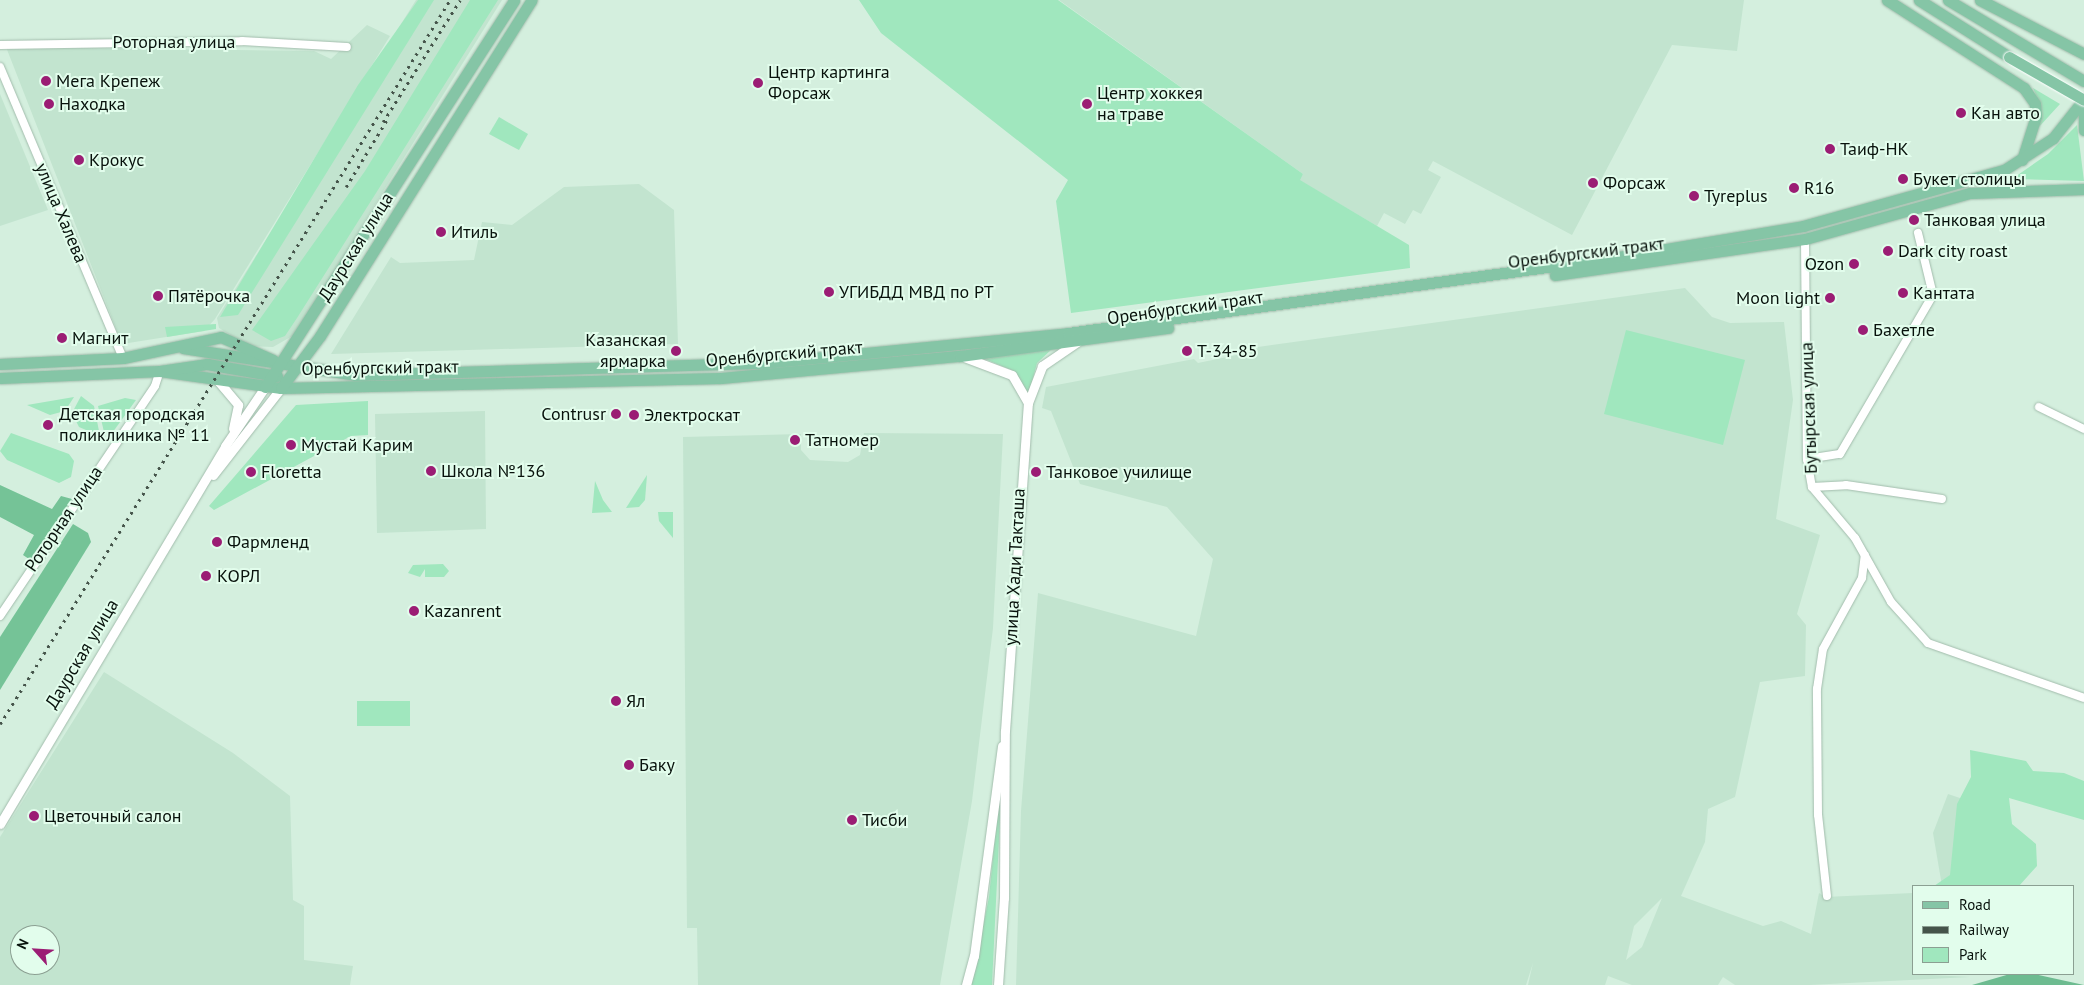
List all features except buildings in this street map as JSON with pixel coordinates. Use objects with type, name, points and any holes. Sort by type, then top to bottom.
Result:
[{"type":"main road","name":"Даурская улица","points":[[266,386],[514,0]]},
{"type":"main road","name":"Даурская улица","points":[[281,388],[299,366],[532,0]]},
{"type":"main road","points":[[1887,0],[2024,88],[2035,104],[2036,116],[2021,162]]},
{"type":"main road","points":[[1919,0],[2009,57],[2084,99]]},
{"type":"main road","points":[[1948,0],[2084,81]]},
{"type":"main road","points":[[1980,0],[2084,54]]},
{"type":"main road","name":"Оренбургский тракт","points":[[0,364],[123,358],[183,348],[355,374],[764,363],[1068,333],[1732,241],[1835,219],[2021,162],[2053,138],[2084,99]]},
{"type":"main road","points":[[2084,106],[2084,130]]},
{"type":"main road","name":"Оренбургский тракт","points":[[160,371],[218,382],[281,388],[721,378],[960,356],[1805,239],[1970,193],[2084,189]]},
{"type":"main road","points":[[0,378],[160,371],[207,364],[273,376],[299,366]]},
{"type":"street","name":"Роторная улица","points":[[0,45],[242,41],[347,47]]},
{"type":"street","name":"улица Халева","points":[[0,67],[123,358]]},
{"type":"street","points":[[1807,459],[1840,454],[1933,295],[1918,233]]},
{"type":"street","name":"Бутырская улица","points":[[1805,239],[1807,459],[1812,487],[1866,555],[1891,602],[1928,643],[2084,698]]},
{"type":"street","name":"улица Хади Такташа","points":[[998,985],[1004,898],[1005,731],[1028,403],[1042,366],[1082,339]]},
{"type":"street","points":[[960,356],[1001,367],[1012,374],[1028,403]]},
{"type":"street","name":"Роторная улица","points":[[0,616],[150,394],[160,371]]},
{"type":"street","points":[[218,382],[238,404],[225,446]]},
{"type":"street","name":"Даурская улица","points":[[0,824],[225,446],[266,386]]},
{"type":"street","name":"Даурская улица","points":[[193,501],[281,388]]},
{"type":"street","points":[[2039,407],[2084,429]]},
{"type":"street","points":[[1812,487],[1846,485],[1942,499]]},
{"type":"street","points":[[1827,896],[1818,815],[1817,689],[1823,649],[1862,578],[1866,555]]},
{"type":"street","name":"улица Хади Такташа","points":[[966,985],[974,956],[992,796],[1005,731]]},
{"type":"shaded area","points":[[416,0],[502,0],[294,335],[273,347],[248,346],[219,328],[217,318]]},
{"type":"shaded area","points":[[1059,0],[1744,0],[1737,51],[1672,45],[1572,235],[1433,161],[1428,170],[1441,177],[1421,214],[1413,210],[1405,224],[1384,213],[1377,226],[1299,180],[1303,174]]},
{"type":"shaded area","points":[[367,25],[390,36],[215,319],[204,331],[122,344],[6,47],[314,51],[331,59]]},
{"type":"shaded area","points":[[0,94],[48,210],[0,226]]},
{"type":"shaded area","points":[[639,184],[674,210],[678,344],[331,354],[391,257],[400,263],[474,260],[482,222],[512,225],[564,187]]},
{"type":"shaded area","points":[[1685,288],[1712,317],[1730,323],[1784,322],[1793,400],[1776,519],[1820,535],[1797,614],[1806,625],[1805,676],[1760,682],[1735,797],[1708,809],[1705,842],[1681,896],[1763,926],[1781,921],[1811,934],[1819,893],[1825,897],[1912,893],[1912,975],[1970,977],[1809,985],[1735,985],[1723,977],[1718,985],[1632,985],[1608,976],[1605,985],[1528,985],[1533,963],[1526,985],[1016,985],[1021,811],[1038,593],[1196,636],[1213,559],[1167,507],[1080,484],[1051,411],[1042,408],[1046,387],[1194,359],[1198,363],[1251,352],[1251,348]],"holes":[[[1662,898],[1642,947],[1626,960],[1634,926]]]},
{"type":"shaded area","name":"Школа №136","points":[[485,411],[486,529],[377,533],[375,414]]},
{"type":"shaded area","points":[[864,433],[1003,434],[993,628],[972,801],[940,985],[698,985],[697,928],[687,928],[683,437],[801,434],[801,450],[810,460],[848,462],[860,455]]},
{"type":"shaded area","points":[[0,485],[52,509],[61,496],[72,499],[32,561],[23,555],[34,535],[0,517]]},
{"type":"shaded area","points":[[73,524],[88,533],[91,542],[0,690],[0,637]]},
{"type":"shaded area","points":[[104,672],[233,753],[290,796],[293,900],[304,906],[304,960],[353,966],[350,985],[0,985],[0,837]]},
{"type":"shaded area","points":[[1948,794],[1960,798],[1965,885],[1942,885],[1933,833]]},
{"type":"shaded area","points":[[2007,975],[2039,975],[2084,985],[1972,985]]},
{"type":"green space","points":[[418,0],[434,0],[238,315],[220,317],[358,85]]},
{"type":"green space","points":[[470,0],[498,0],[297,318],[285,336],[271,341],[252,330],[365,171]]},
{"type":"green space","name":"Центр хоккея на траве","points":[[859,0],[1058,0],[1303,174],[1300,180],[1409,245],[1410,268],[1071,313],[1056,201],[1068,180],[881,33]]},
{"type":"green space","points":[[2033,88],[2060,104],[2038,128],[2040,105]]},
{"type":"green space","points":[[499,117],[528,134],[519,150],[489,134]]},
{"type":"green space","points":[[2077,125],[2084,181],[2012,179],[2048,154]]},
{"type":"green space","points":[[216,324],[216,329],[167,337],[165,327]]},
{"type":"green space","points":[[1626,330],[1745,360],[1723,445],[1604,414]]},
{"type":"green space","points":[[1052,349],[1037,363],[1028,397],[1016,372],[985,359]]},
{"type":"green space","points":[[81,396],[94,406],[100,436],[79,427],[72,413]]},
{"type":"green space","points":[[74,397],[65,411],[50,415],[27,405]]},
{"type":"green space","points":[[125,398],[136,400],[110,436],[104,432],[98,406]]},
{"type":"green space","points":[[368,401],[368,435],[351,436],[214,510],[209,506],[296,405]]},
{"type":"green space","points":[[11,433],[69,454],[74,461],[71,477],[59,483],[7,460],[0,451]]},
{"type":"green space","points":[[647,475],[645,500],[639,507],[626,508]]},
{"type":"green space","points":[[595,481],[603,500],[612,512],[592,513]]},
{"type":"green space","points":[[658,512],[673,512],[673,538],[659,521]]},
{"type":"green space","points":[[443,564],[449,571],[444,577],[425,577],[425,569],[420,577],[408,573],[413,565]]},
{"type":"green space","points":[[357,701],[410,701],[410,726],[357,726]]},
{"type":"green space","points":[[1970,750],[2026,761],[2033,771],[2064,773],[2084,781],[2084,820],[2009,798],[2012,824],[2036,844],[2037,866],[2020,885],[1935,885],[1950,875],[1957,804],[1971,777]]},
{"type":"green space","points":[[1003,756],[992,985],[971,985],[989,897]]},
{"type":"railway","points":[[0,724],[450,0]]},
{"type":"railway","points":[[383,122],[460,0]]},
{"type":"railway","points":[[346,187],[388,118]]},
{"type":"place","name":"Мега Крепеж","points":[[46,81]]},
{"type":"place","name":"Центр картинга Форсаж","points":[[758,83]]},
{"type":"place","name":"Находка","points":[[49,104]]},
{"type":"place","name":"Центр хоккея на траве","points":[[1087,104]]},
{"type":"place","name":"Кан авто","points":[[1961,113]]},
{"type":"place","name":"Таиф-НК","points":[[1830,149]]},
{"type":"place","name":"Крокус","points":[[79,160]]},
{"type":"place","name":"Букет столицы","points":[[1903,179]]},
{"type":"place","name":"Форсаж","points":[[1593,183]]},
{"type":"place","name":"R16","points":[[1794,188]]},
{"type":"place","name":"Tyreplus","points":[[1694,196]]},
{"type":"place","name":"Танковая улица","points":[[1914,220]]},
{"type":"place","name":"Итиль","points":[[441,232]]},
{"type":"place","name":"Dark city roast","points":[[1888,251]]},
{"type":"place","name":"Ozon","points":[[1854,264]]},
{"type":"place","name":"УГИБДД МВД по РТ","points":[[829,292]]},
{"type":"place","name":"Кантата","points":[[1903,293]]},
{"type":"place","name":"Пятёрочка","points":[[158,296]]},
{"type":"place","name":"Moon light","points":[[1830,298]]},
{"type":"place","name":"Бахетле","points":[[1863,330]]},
{"type":"place","name":"Магнит","points":[[62,338]]},
{"type":"place","name":"Казанская ярмарка","points":[[676,351]]},
{"type":"place","name":"T-34-85","points":[[1187,351]]},
{"type":"place","name":"Contrusr","points":[[616,414]]},
{"type":"place","name":"Электроскат","points":[[634,415]]},
{"type":"place","name":"Детская городская поликлиника № 11","points":[[48,425]]},
{"type":"place","name":"Татномер","points":[[795,440]]},
{"type":"place","name":"Мустай Карим","points":[[291,445]]},
{"type":"place","name":"Школа №136","points":[[431,471]]},
{"type":"place","name":"Floretta","points":[[251,472]]},
{"type":"place","name":"Танковое училище","points":[[1036,472]]},
{"type":"place","name":"Фармленд","points":[[217,542]]},
{"type":"place","name":"КОРЛ","points":[[206,576]]},
{"type":"place","name":"Kazanrent","points":[[414,611]]},
{"type":"place","name":"Ял","points":[[616,701]]},
{"type":"place","name":"Баку","points":[[629,765]]},
{"type":"place","name":"Цветочный салон","points":[[34,816]]},
{"type":"place","name":"Тисби","points":[[852,820]]}]
